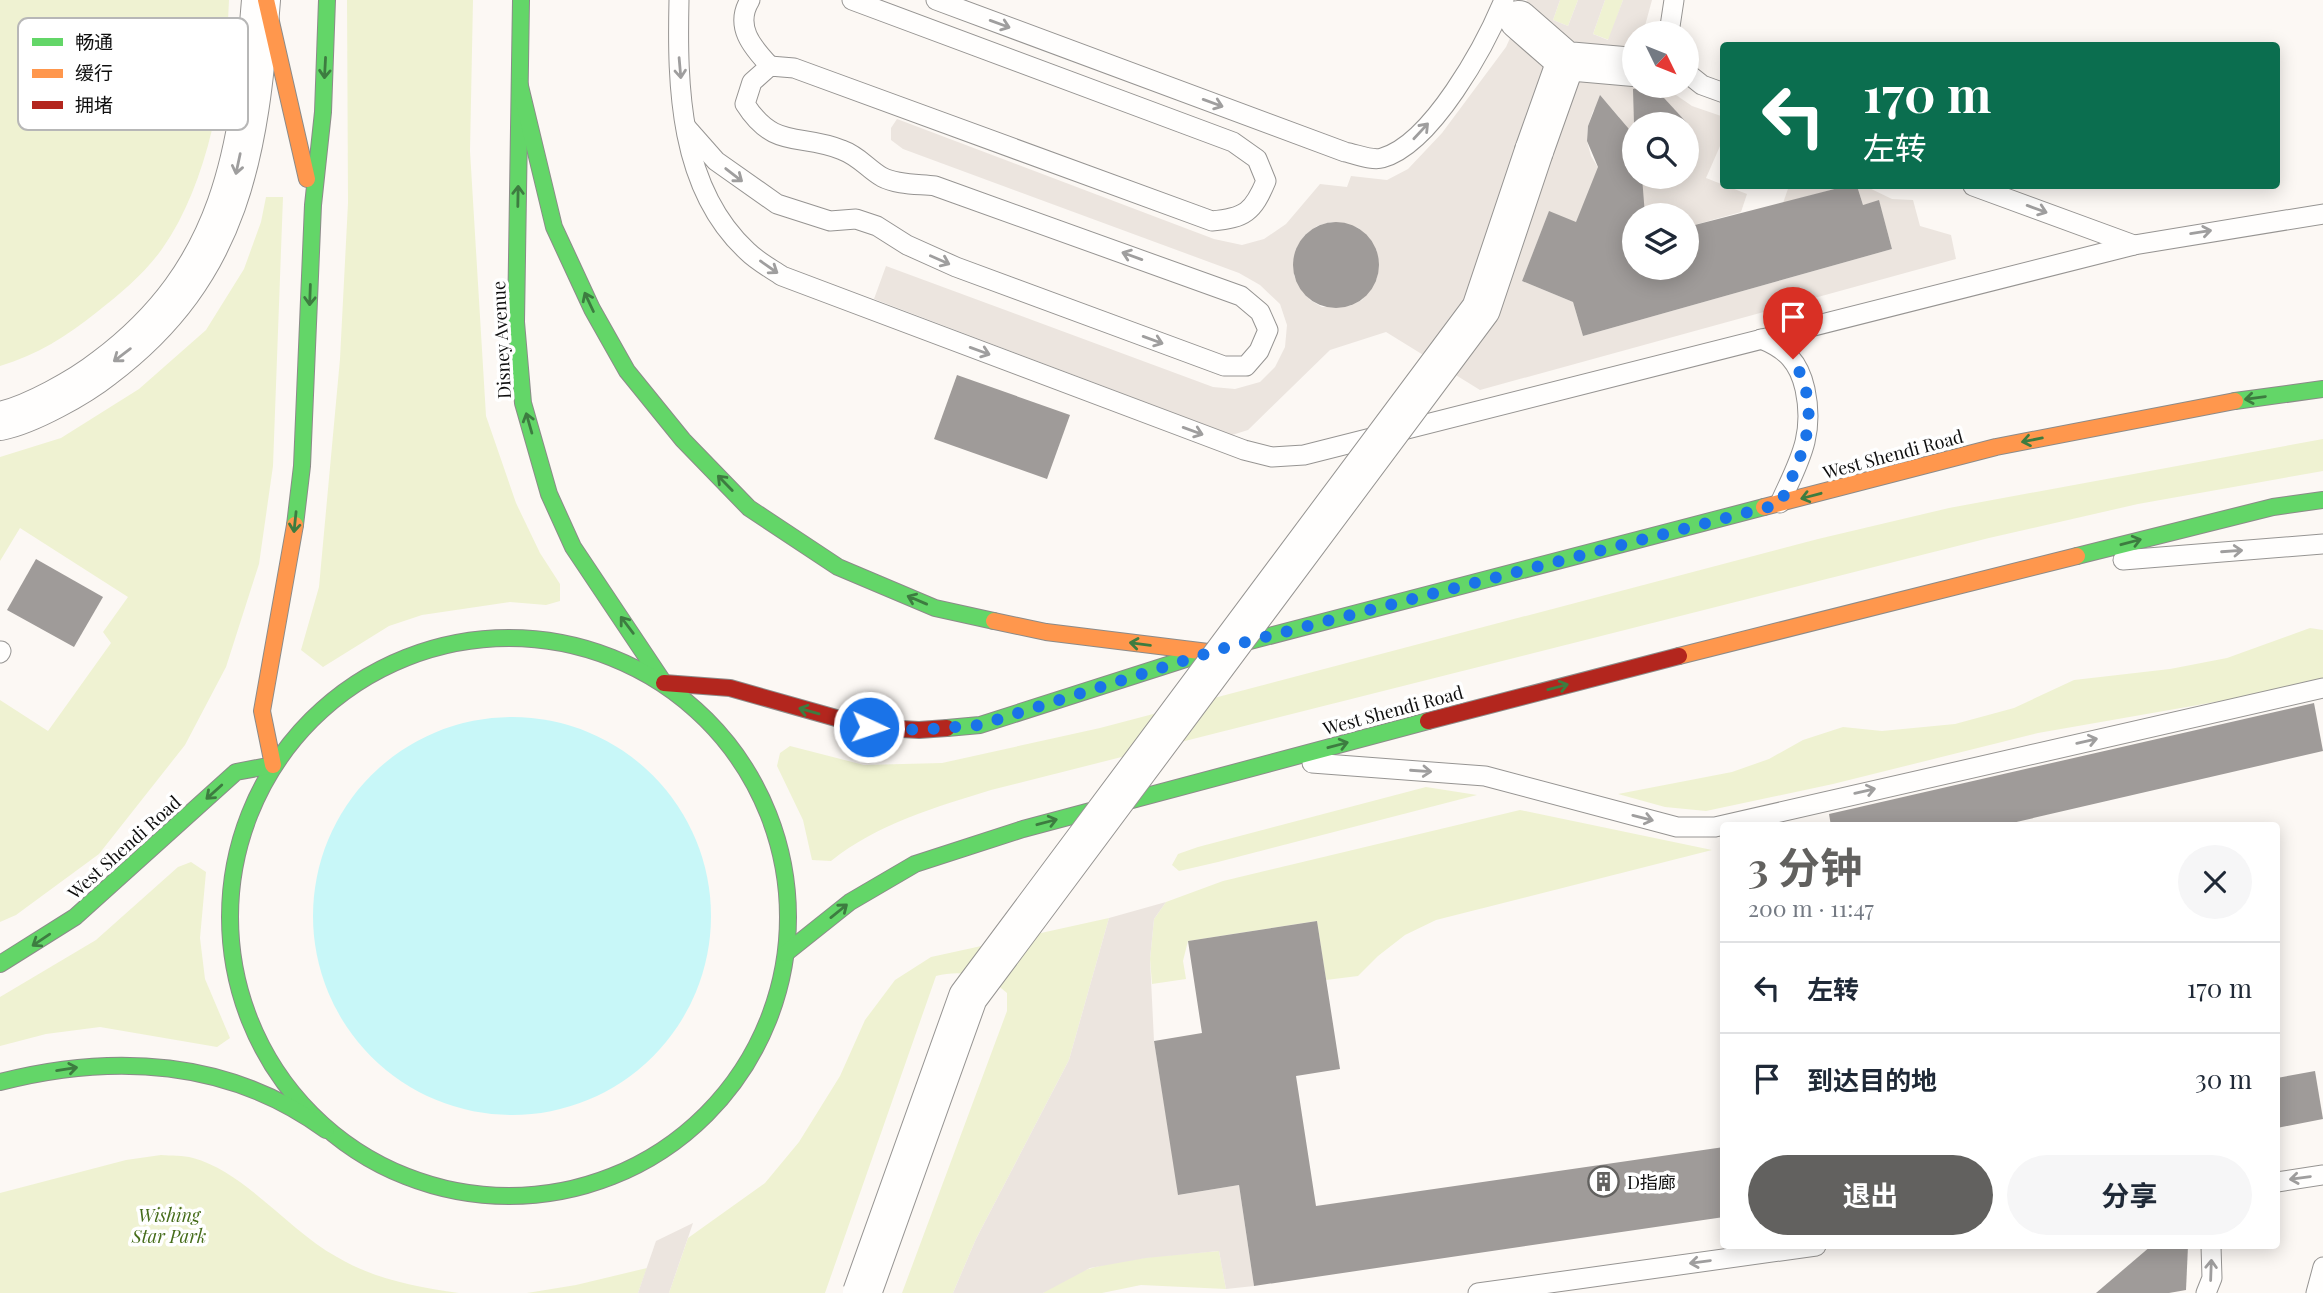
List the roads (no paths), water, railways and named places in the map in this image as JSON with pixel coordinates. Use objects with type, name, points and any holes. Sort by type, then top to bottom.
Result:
[{"type":"main road","points":[[264,0],[313,205]]},
{"type":"main road","points":[[273,765],[262,710],[272,641],[291,556],[302,466],[313,205],[323,112],[327,0]]},
{"type":"main road","name":"Disney Avenue","points":[[521,0],[516,322],[523,403],[549,495],[573,547],[664,682]]},
{"type":"main road","points":[[520,86],[554,227],[592,310],[627,371],[683,440],[749,508],[838,567],[934,608],[1046,632],[1208,653]]},
{"type":"main road","name":"West Shendi Road","points":[[664,682],[730,688],[869,727],[919,730],[980,725],[1208,653],[1996,447],[2241,400],[2323,389]]},
{"type":"main road","name":"West Shendi Road","points":[[786,953],[850,902],[915,864],[1023,828],[1608,674],[2273,507],[2323,500]]},
{"type":"main road","points":[[0,1082],[86,1066],[143,1064],[205,1077],[265,1096],[313,1119],[327,1130],[371,1161],[421,1183],[474,1195],[528,1196],[582,1186],[633,1167],[679,1138],[709,1110],[751,1056],[773,1006],[786,953],[788,898],[784,864],[772,821],[754,780],[730,743],[699,710],[664,682],[584,646],[496,636],[409,654],[333,699],[273,765],[244,825],[229,891],[231,958],[248,1022],[281,1081],[327,1130]]},
{"type":"main road","name":"West Shendi Road","points":[[0,964],[75,918],[236,772],[273,765]]},
{"type":"street","points":[[248,120],[264,0]]},
{"type":"street","points":[[1511,10],[1566,61],[1622,66]]},
{"type":"street","points":[[862,1293],[968,998],[1481,309],[1566,61]]},
{"type":"street","points":[[0,421],[82,385],[141,340],[184,290],[217,234],[236,176],[246,130]]},
{"type":"lane","points":[[679,0],[678,47],[686,127],[698,180],[713,209],[747,251],[782,276],[1244,450],[1272,457],[1317,451],[2134,245],[2323,214]]},
{"type":"lane","points":[[750,0],[743,28],[754,49],[769,66],[794,68],[1212,221],[1238,219],[1257,202],[1266,180],[1257,159],[1233,142],[852,0]]},
{"type":"lane","points":[[936,0],[1345,152],[1379,159],[1405,149],[1432,120],[1511,10]]},
{"type":"lane","points":[[1671,21],[1674,0]]},
{"type":"lane","points":[[686,127],[716,161],[777,204],[830,221],[856,219],[877,226],[907,245],[956,267],[1224,366],[1246,366],[1259,351],[1268,330],[1261,312],[1241,296],[935,186],[883,177],[866,162],[842,149],[779,136],[758,125],[745,104],[752,82],[769,66]]},
{"type":"lane","points":[[1699,83],[1720,92]]},
{"type":"lane","points":[[1981,189],[2134,245]]},
{"type":"lane","points":[[1761,339],[1779,346],[1793,359],[1801,373],[1810,413],[1803,453],[1780,504]]},
{"type":"lane","points":[[2042,566],[2323,544]]},
{"type":"lane","points":[[1737,822],[2323,688]]},
{"type":"lane","points":[[1280,760],[1485,776],[1678,827],[1720,826]]},
{"type":"lane","points":[[2280,1182],[2323,1175]]},
{"type":"lane","points":[[1478,1293],[1794,1249]]},
{"type":"lane","points":[[2206,1293],[2212,1278],[2211,1249]]},
{"type":"lane","points":[[2316,1293],[2323,1267]]},
{"type":"water","points":[[512,717],[551,721],[588,732],[622,751],[653,775],[677,806],[696,840],[707,877],[711,916],[707,955],[696,992],[677,1026],[653,1057],[622,1081],[588,1100],[551,1111],[512,1115],[473,1111],[436,1100],[402,1081],[371,1057],[347,1026],[328,992],[317,955],[313,916],[317,877],[328,840],[347,806],[371,775],[402,751],[436,732],[473,721]]},
{"type":"place","name":"D指廊","points":[[1604,1182]]},
{"type":"park label","name":"Wishing Star Park","points":[[169,1225]]}]
